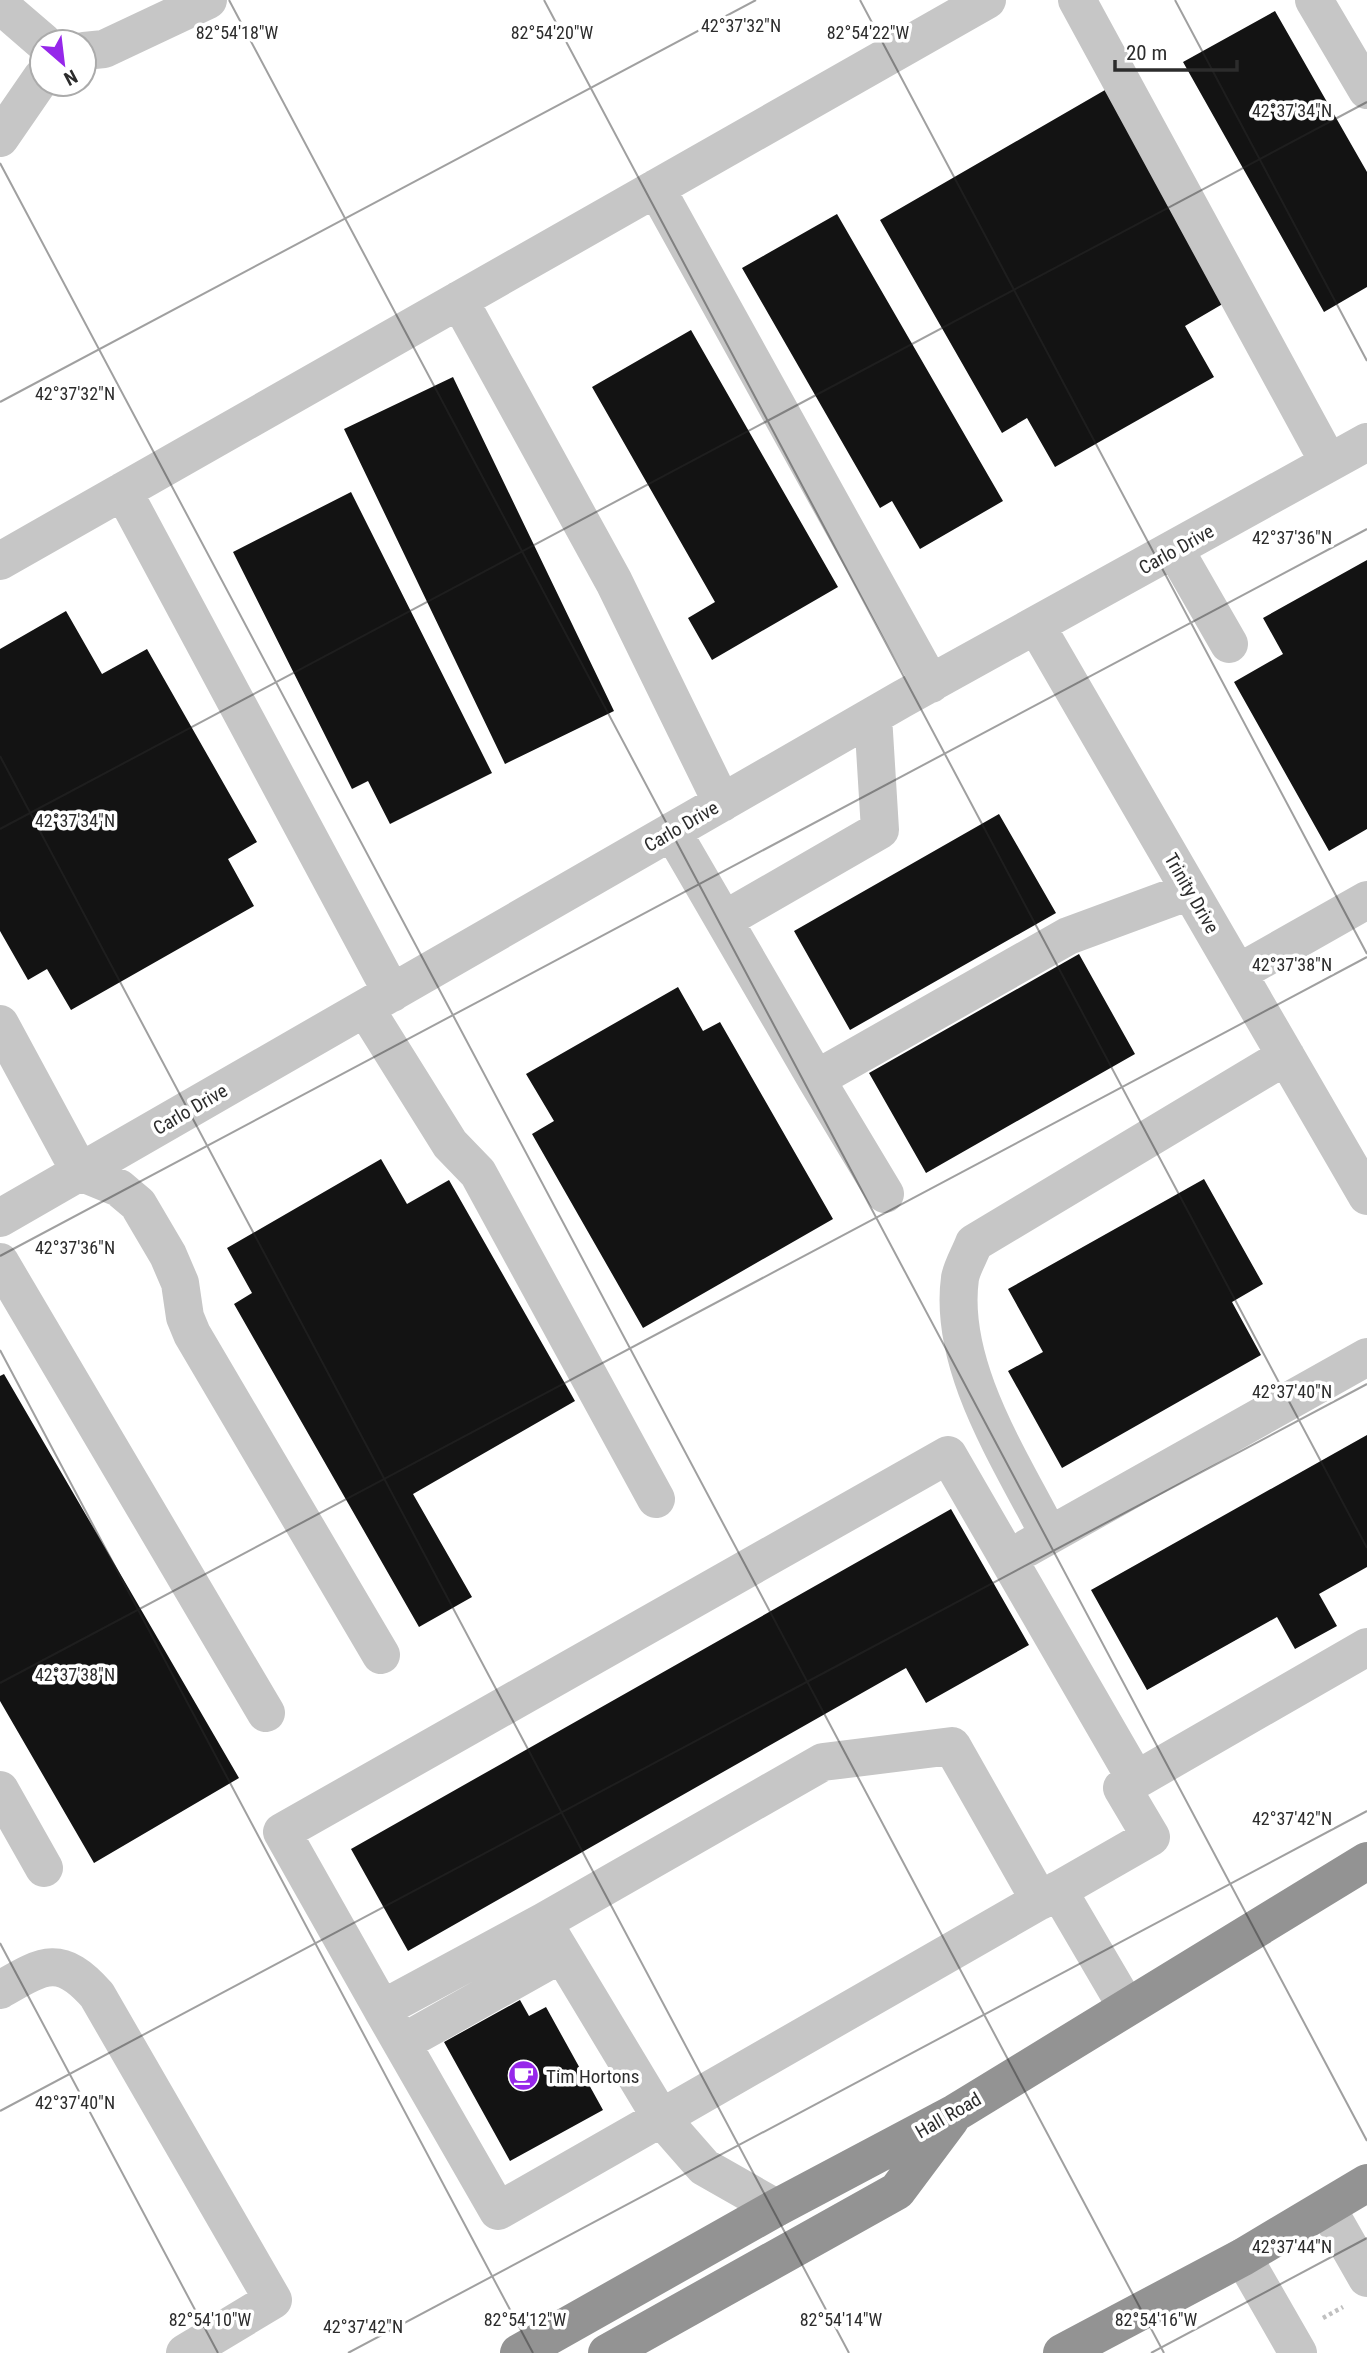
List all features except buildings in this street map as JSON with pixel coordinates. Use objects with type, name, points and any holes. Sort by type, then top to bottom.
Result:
[{"type":"highway","name":"Hall Road","points":[[519,2353],[776,2208],[955,2113],[1367,1861]]},
{"type":"highway","points":[[607,2353],[897,2191],[955,2113]]},
{"type":"highway","points":[[1062,2353],[1243,2258],[1367,2183]]},
{"type":"street","points":[[98,50],[208,0]]},
{"type":"street","points":[[0,561],[987,0]]},
{"type":"street","points":[[1077,0],[1329,463]]},
{"type":"street","points":[[1314,0],[1367,90]]},
{"type":"street","points":[[0,5],[28,29]]},
{"type":"street","points":[[0,138],[28,97]]},
{"type":"street","points":[[656,188],[931,684]]},
{"type":"street","points":[[458,300],[614,582],[722,803]]},
{"type":"street","name":"Carlo Drive","points":[[0,1218],[873,716],[1367,442]]},
{"type":"street","points":[[123,491],[450,1144],[478,1173],[656,1499]]},
{"type":"street","points":[[1175,550],[1229,644]]},
{"type":"street","name":"Trinity Drive","points":[[1037,627],[1367,1196]]},
{"type":"street","points":[[724,920],[880,830],[873,716]]},
{"type":"street","points":[[672,831],[885,1194]]},
{"type":"street","points":[[816,1079],[1068,936],[1190,891]]},
{"type":"street","points":[[1238,973],[1367,900]]},
{"type":"street","points":[[0,1024],[80,1172],[119,1188],[138,1204],[168,1255],[180,1283],[185,1317],[192,1334],[381,1654]]},
{"type":"street","points":[[1049,1535],[980,1402],[960,1325],[960,1277],[974,1243],[1286,1056]]},
{"type":"street","points":[[0,1262],[265,1713]]},
{"type":"street","points":[[1007,1558],[1367,1357]]},
{"type":"street","points":[[1136,1780],[948,1455],[282,1832],[498,2211],[1151,1837],[1122,1788],[1136,1780],[1367,1647]]},
{"type":"street","points":[[402,2043],[552,1938],[823,1762],[952,1746],[1049,1896],[1126,2006]]},
{"type":"street","points":[[0,1790],[44,1868]]},
{"type":"street","points":[[382,2009],[552,1938]]},
{"type":"street","points":[[552,1938],[661,2118],[704,2167],[776,2208]]},
{"type":"street","points":[[0,1990],[34,1970],[57,1966],[72,1970],[97,1995],[273,2300],[185,2353]]},
{"type":"street","points":[[1327,2208],[1357,2292]]},
{"type":"street","points":[[1243,2258],[1307,2337]]},
{"type":"path","points":[[1307,2337],[1357,2292]]},
{"type":"place","name":"Tim Hortons","points":[[523,2076]]}]
